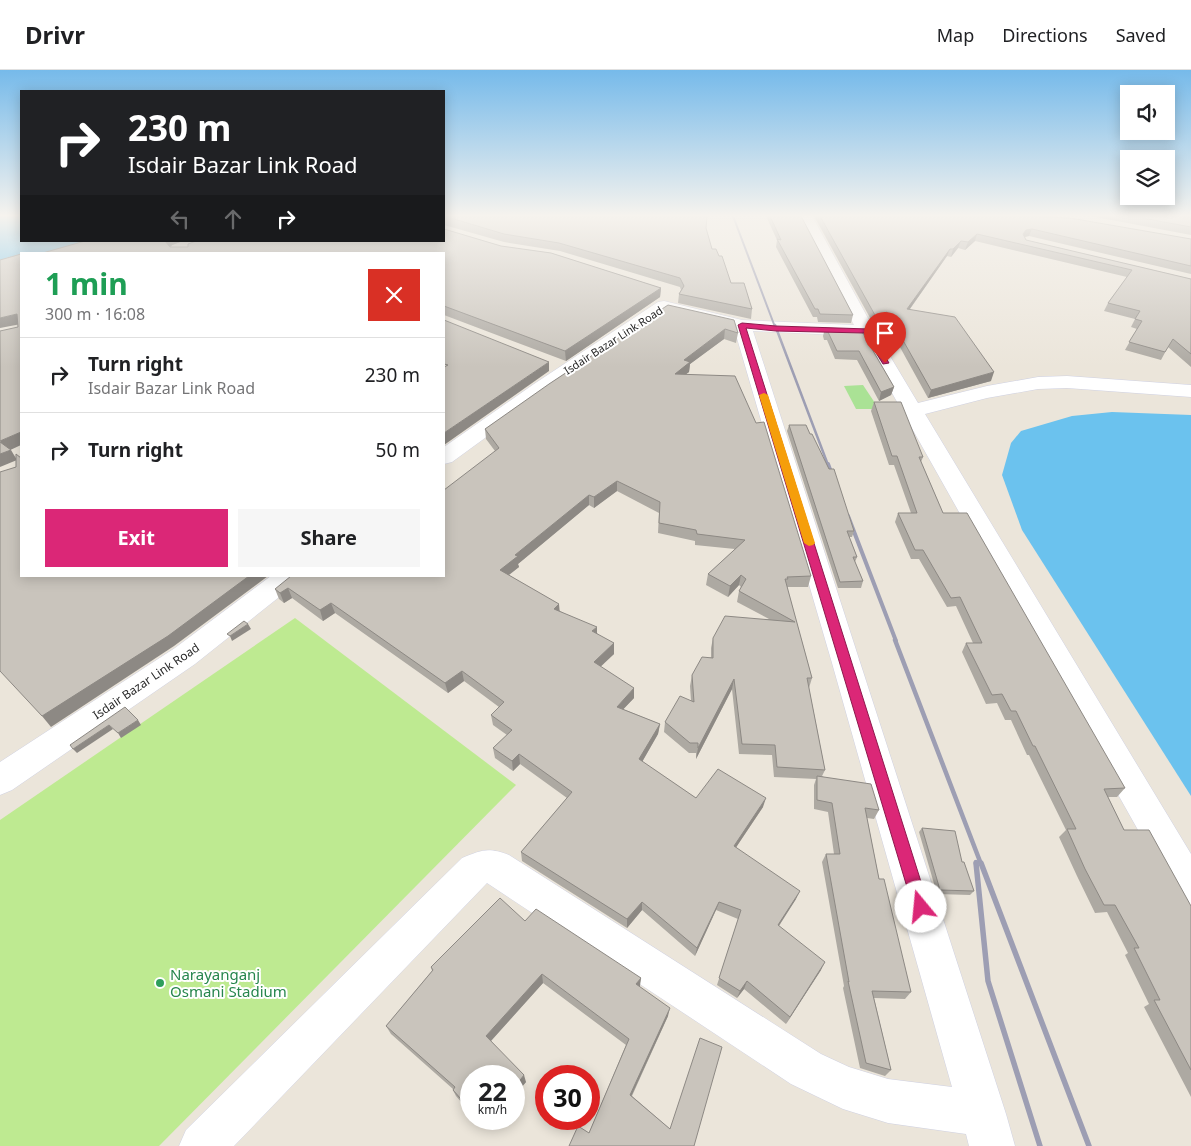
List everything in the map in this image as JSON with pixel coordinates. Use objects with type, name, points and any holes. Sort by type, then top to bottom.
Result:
[{"type":"street","points":[[832,266],[866,331],[914,410],[1191,888]]},
{"type":"street","name":"Isdair Bazar Link Road","points":[[445,456],[667,299],[742,325],[866,331]]},
{"type":"street","points":[[742,325],[847,663],[988,1130]]},
{"type":"street","points":[[550,363],[567,370]]},
{"type":"street","points":[[914,410],[1038,382],[1067,382],[1191,391]]},
{"type":"street","name":"Isdair Bazar Link Road","points":[[0,780],[185,656],[288,577]]},
{"type":"street","points":[[202,1146],[475,870],[485,866],[496,867],[806,1069],[844,1087],[988,1130]]},
{"type":"green space","points":[[863,385],[879,409],[856,409],[844,386]]},
{"type":"green space","name":"Narayanganj Osmani Stadium","points":[[295,618],[516,785],[159,1146],[0,1146],[0,820]]},
{"type":"water","points":[[1112,412],[1191,415],[1191,796],[1022,530],[1002,475],[1011,443],[1021,431],[1072,416]]},
{"type":"building","points":[[0,266],[20,266],[20,432],[0,441],[0,331],[18,327],[17,314],[0,318]]},
{"type":"building","points":[[445,266],[593,266],[661,288],[565,351],[445,306]]},
{"type":"building","points":[[639,266],[725,266],[731,283],[744,283],[752,309],[679,294],[684,286],[680,278]]},
{"type":"building","points":[[792,266],[827,266],[853,315],[820,314],[818,309],[815,309]]},
{"type":"building","points":[[848,266],[938,266],[907,309],[955,317],[994,372],[931,390],[887,312],[876,317]]},
{"type":"building","points":[[1116,266],[1137,266],[1191,279],[1191,354],[1173,339],[1165,352],[1129,342],[1142,321],[1135,319],[1140,311],[1108,303],[1132,270]]},
{"type":"building","points":[[668,305],[734,320],[738,333],[725,329],[684,360],[690,362],[675,374],[735,376],[756,423],[764,422],[811,576],[787,577],[788,579],[785,579],[812,678],[807,678],[825,770],[777,767],[775,745],[742,744],[734,679],[698,748],[698,743],[690,743],[665,722],[680,696],[694,702],[692,675],[702,657],[713,658],[713,638],[725,616],[795,622],[739,591],[746,579],[741,575],[730,586],[708,574],[745,540],[697,534],[696,530],[659,523],[660,502],[617,481],[594,497],[589,495],[515,555],[518,556],[500,570],[559,604],[554,609],[597,627],[592,631],[614,643],[594,662],[634,688],[617,707],[660,724],[639,759],[696,798],[718,769],[766,798],[734,846],[800,891],[778,925],[825,962],[790,1017],[747,981],[740,991],[719,978],[741,910],[719,902],[697,948],[642,902],[627,919],[521,852],[572,792],[519,754],[512,761],[493,748],[512,730],[491,715],[504,702],[462,671],[445,683],[331,603],[320,610],[288,588],[280,593],[275,589],[290,577],[445,577],[445,489],[499,448],[485,429]]},
{"type":"building","points":[[445,320],[549,362],[445,432],[445,366],[448,365],[445,364]]},
{"type":"building","points":[[825,328],[861,330],[894,387],[881,392],[859,351],[837,351]]},
{"type":"building","points":[[874,402],[901,402],[923,457],[919,457],[943,513],[967,513],[1125,788],[1104,789],[1124,830],[1149,830],[1191,906],[1191,1070],[1154,1000],[1160,1000],[1134,948],[1139,948],[1115,905],[1104,905],[1085,869],[1067,829],[1076,829],[1035,746],[1033,746],[1016,711],[1011,711],[1002,694],[992,695],[966,643],[982,643],[960,597],[951,598],[923,550],[915,550],[898,513],[917,513],[897,456],[892,456]]},
{"type":"building","points":[[789,425],[806,425],[829,469],[834,469],[854,531],[847,531],[857,557],[853,557],[863,581],[840,582]]},
{"type":"building","points":[[0,442],[11,450],[0,454]]},
{"type":"building","points":[[16,454],[20,457],[20,577],[248,577],[168,636],[42,716],[0,671],[0,472],[16,467]]},
{"type":"building","points":[[244,621],[248,624],[230,636],[227,634]]},
{"type":"building","points":[[125,707],[138,720],[118,733],[109,725],[73,749],[70,745]]},
{"type":"building","points":[[817,776],[871,784],[879,810],[865,808],[879,879],[884,879],[911,992],[872,991],[891,1070],[866,1063],[848,981],[826,854],[840,854],[832,803],[817,800]]},
{"type":"building","points":[[922,828],[955,831],[962,862],[964,862],[974,891],[940,890]]},
{"type":"building","points":[[500,898],[525,921],[536,909],[641,978],[636,984],[670,1008],[630,1095],[670,1129],[700,1038],[722,1047],[694,1146],[569,1146],[576,1130],[584,1130],[589,1133],[590,1130],[600,1130],[600,1107],[629,1039],[542,974],[486,1036],[514,1065],[460,1065],[460,1098],[453,1090],[455,1087],[386,1026],[433,970],[431,967]]},
{"type":"railway","points":[[752,266],[775,327]]},
{"type":"railway","points":[[775,325],[828,465]]},
{"type":"railway","points":[[828,464],[835,483]]},
{"type":"railway","points":[[848,516],[896,641]]},
{"type":"railway","points":[[895,640],[981,864]]},
{"type":"railway","points":[[976,863],[988,981],[1040,1146]]},
{"type":"railway","points":[[981,863],[1089,1146]]},
{"type":"slow traffic","points":[[764,395],[809,543]]},
{"type":"place","name":"Narayanganj Osmani Stadium","points":[[160,983]]},
{"type":"route","points":[[885,363],[866,331],[742,325],[921,907]]}]
